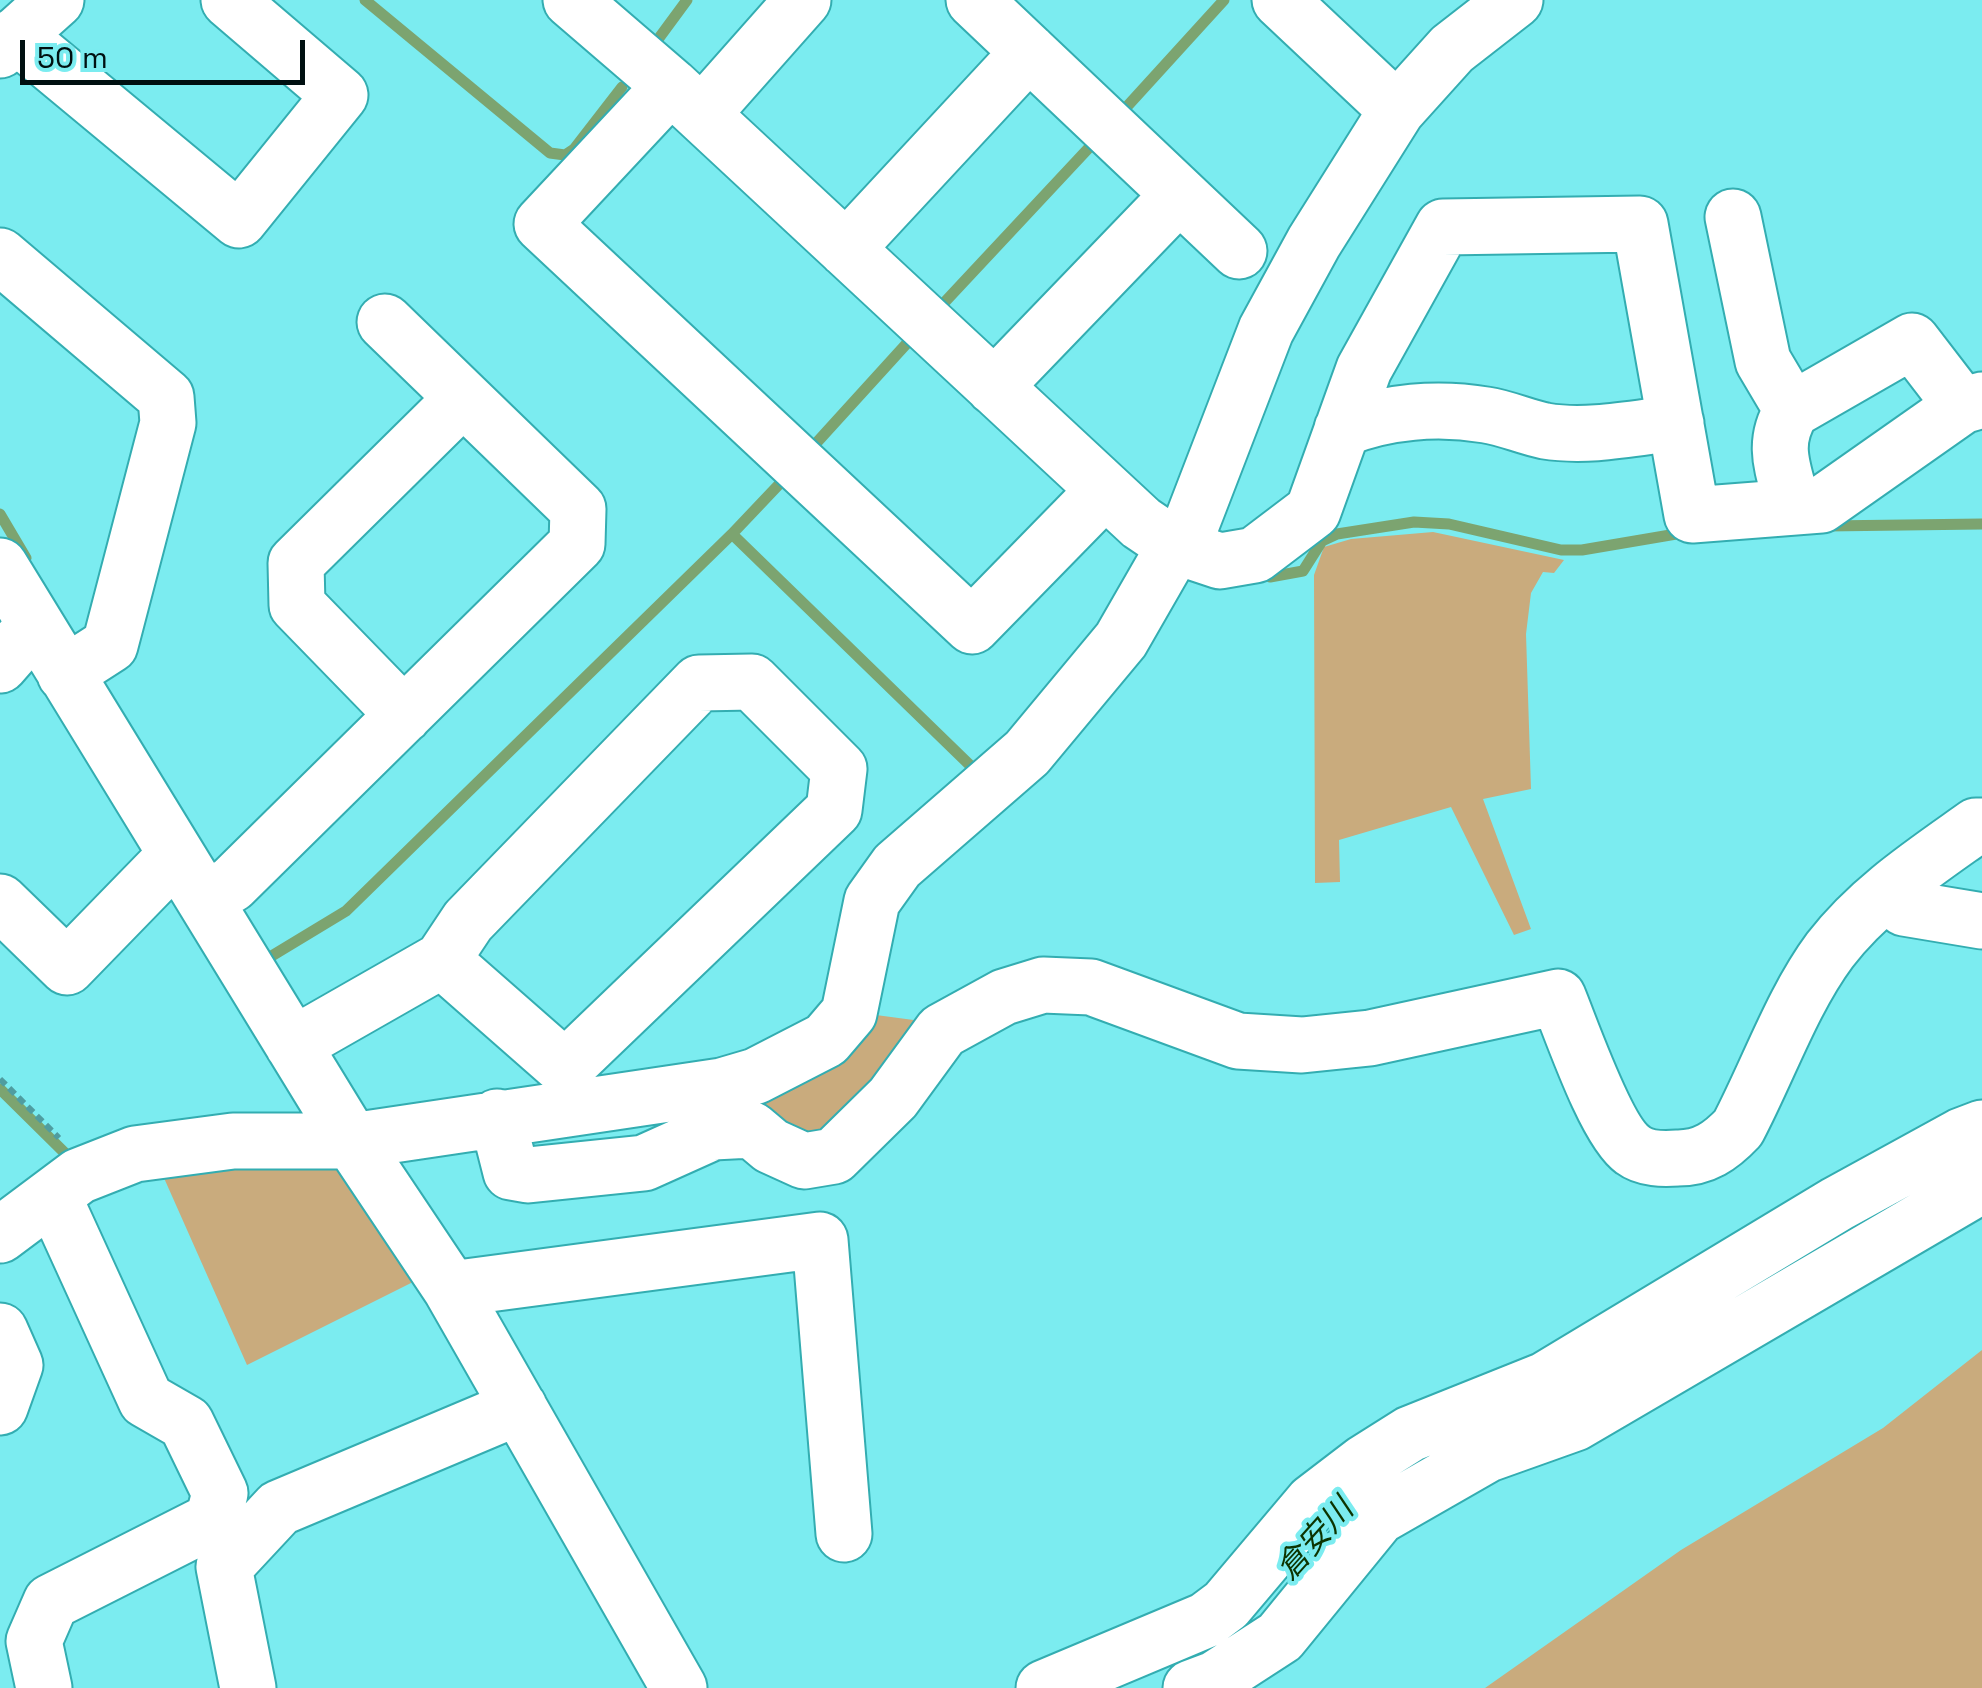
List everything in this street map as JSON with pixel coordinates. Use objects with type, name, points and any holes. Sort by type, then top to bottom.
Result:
[{"type":"street","points":[[56,0],[8,43],[239,220],[340,95],[229,0]]},
{"type":"street","points":[[571,0],[686,100],[1140,523],[1178,547],[1220,561],[1255,555],[1313,511],[1364,369],[1442,228],[1640,224],[1692,515],[1793,507],[1821,504],[1972,403],[1912,342],[1792,410],[1778,444],[1793,507]]},
{"type":"street","points":[[803,0],[542,224],[972,626],[1105,490]]},
{"type":"street","points":[[974,0],[1239,251]]},
{"type":"street","points":[[1,1231],[92,1170],[135,1154],[195,1144],[352,1140],[722,1086],[756,1076],[826,1040],[849,1014],[872,901],[898,866],[1027,753],[1120,640],[1178,547],[1266,330],[1314,242],[1397,110],[1452,49],[1515,0]]},
{"type":"street","points":[[1306,8],[1397,110]]},
{"type":"street","points":[[846,249],[1029,52]]},
{"type":"street","points":[[994,386],[1179,195]]},
{"type":"street","points":[[1733,217],[1762,361],[1792,410]]},
{"type":"street","points":[[0,256],[166,397],[168,422],[110,645],[79,665]]},
{"type":"street","points":[[219,892],[577,544],[578,509],[384,322]]},
{"type":"street","points":[[404,716],[298,604],[296,563],[463,398]]},
{"type":"street","points":[[1342,429],[1372,418],[1446,411],[1488,415],[1547,432],[1597,432],[1676,423]]},
{"type":"street","points":[[0,566],[17,645],[79,665],[176,855],[219,892],[306,1038],[352,1140],[451,1290],[679,1688]]},
{"type":"street","points":[[306,1038],[442,960],[468,921],[698,683],[752,682],[839,768],[834,810],[564,1068]]},
{"type":"street","points":[[497,1117],[511,1172],[528,1175],[644,1163],[713,1132],[752,1130],[771,1146],[804,1161],[834,1156],[893,1098],[942,1032],[1004,998],[1044,985],[1090,987],[1238,1041],[1302,1046],[1370,1038],[1558,997],[1621,1138],[1644,1156],[1683,1158],[1705,1154],[1723,1144],[1738,1128],[1829,951],[1906,876],[1976,826],[1982,826]]},
{"type":"street","points":[[0,902],[67,967],[176,855]]},
{"type":"street","points":[[1904,908],[1982,921]]},
{"type":"street","points":[[442,960],[608,1102]]},
{"type":"street","points":[[1191,1688],[1215,1680],[1280,1636],[1378,1517],[1488,1454],[1837,1204],[1982,1128]]},
{"type":"street","points":[[1044,1688],[1206,1620],[1226,1605],[1313,1502],[1410,1434],[1560,1402],[1982,1185]]},
{"type":"street","points":[[62,1216],[146,1400],[186,1423],[220,1493],[230,1531],[224,1567],[248,1688]]},
{"type":"street","points":[[451,1290],[820,1240],[844,1534]]},
{"type":"street","points":[[0,1331],[15,1365],[0,1407]]},
{"type":"street","points":[[44,1688],[34,1640],[51,1602],[230,1531],[518,1407]]},
{"type":"path","points":[[0,1079],[92,1170]]},
{"type":"shaded area","points":[[1433,532],[1564,560],[1554,573],[1543,572],[1531,593],[1526,634],[1531,789],[1483,799],[1531,929],[1514,935],[1451,807],[1339,840],[1340,882],[1315,883],[1314,575],[1324,547],[1351,539]]},
{"type":"shaded area","points":[[861,1013],[936,1023],[831,1149],[736,1124],[786,1072]]},
{"type":"shaded area","points":[[343,1162],[427,1275],[247,1365],[160,1169]]},
{"type":"shaded area","points":[[1982,1350],[1982,1688],[1485,1688],[1681,1550],[1883,1428]]},
{"type":"waterway","points":[[365,0],[550,153],[565,155],[574,149],[622,87]]},
{"type":"waterway","points":[[659,38],[687,0]]},
{"type":"waterway","points":[[1122,112],[1224,0]]},
{"type":"waterway","points":[[942,305],[1099,137]]},
{"type":"waterway","points":[[809,451],[909,341]]},
{"type":"waterway","points":[[732,534],[787,476]]},
{"type":"waterway","points":[[0,514],[26,558]]},
{"type":"waterway","points":[[1270,577],[1303,571],[1322,541],[1337,534],[1414,522],[1449,524],[1561,550],[1688,532]]},
{"type":"waterway","points":[[1826,526],[1982,524]]},
{"type":"waterway","points":[[265,960],[346,911],[732,534],[979,774]]},
{"type":"waterway","points":[[0,1089],[74,1162]]},
{"type":"water label","name":"倉安川","points":[[1316,1540]]}]
